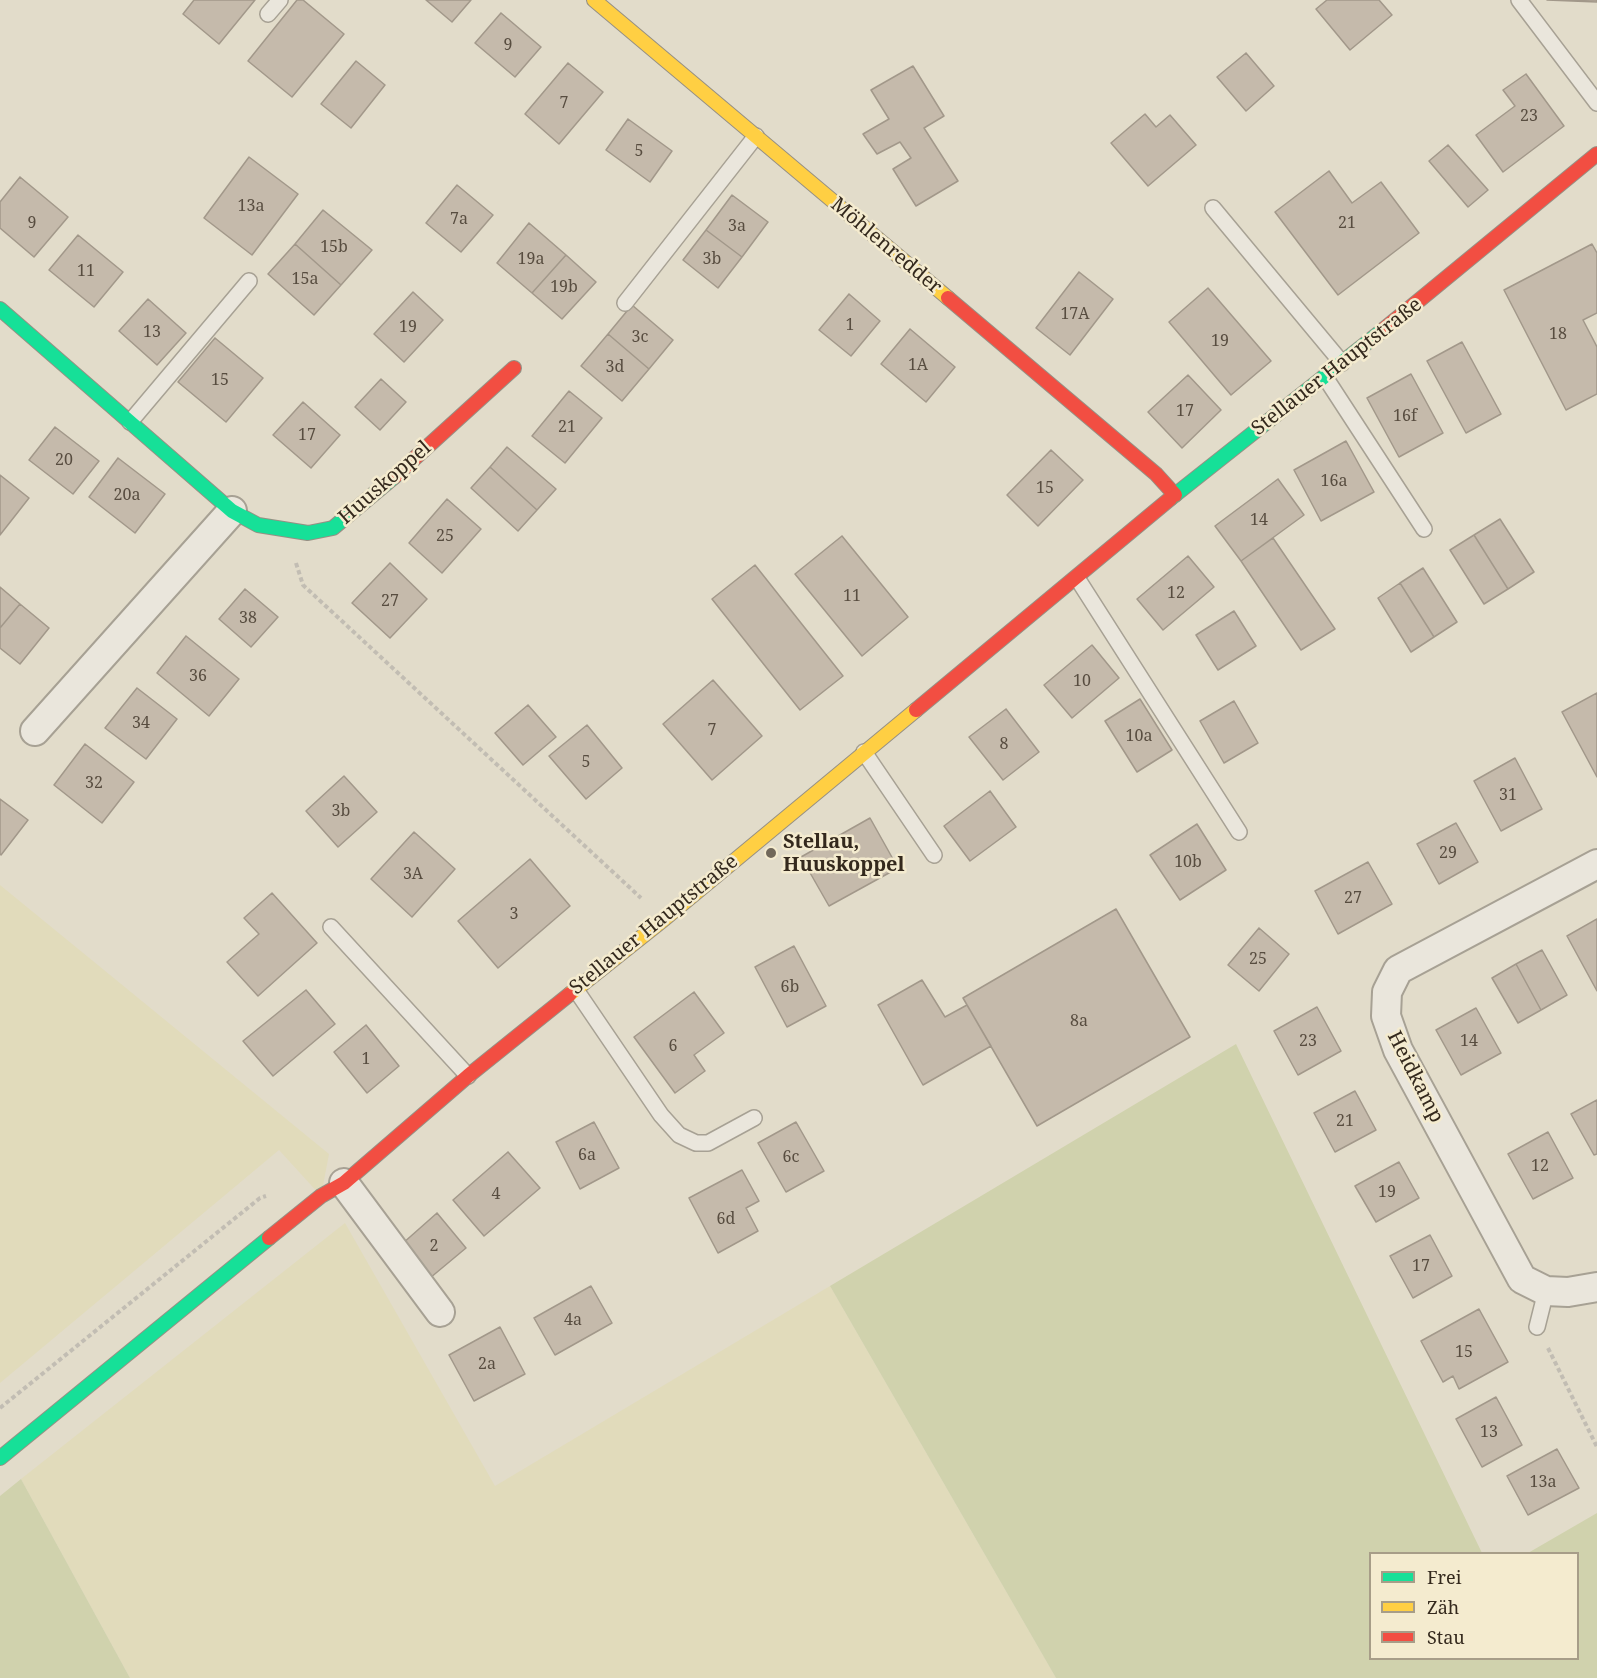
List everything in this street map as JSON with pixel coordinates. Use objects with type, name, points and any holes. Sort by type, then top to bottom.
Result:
[{"type":"street","name":"Möhlenredder","points":[[594,0],[1156,474],[1175,495]]},
{"type":"street","name":"Stellauer Hauptstraße","points":[[0,1458],[663,920],[1175,495],[1422,299],[1597,154]]},
{"type":"street","name":"Huuskoppel","points":[[0,309],[232,511],[258,525],[308,533],[333,528],[365,503],[514,368]]},
{"type":"street","points":[[35,731],[232,511]]},
{"type":"street","name":"Heidkamp","points":[[1546,1291],[1522,1279],[1398,1050],[1386,1016],[1387,992],[1398,970],[1597,864]]},
{"type":"street","points":[[333,1189],[440,1312]]},
{"type":"street","points":[[1546,1291],[1568,1292],[1597,1287]]},
{"type":"lane","points":[[268,14],[280,0]]},
{"type":"lane","points":[[1519,0],[1597,103]]},
{"type":"lane","points":[[625,303],[756,136]]},
{"type":"lane","points":[[1213,207],[1342,363]]},
{"type":"lane","points":[[130,422],[249,281]]},
{"type":"lane","points":[[1325,377],[1424,529]]},
{"type":"lane","points":[[1077,578],[1239,832]]},
{"type":"lane","points":[[864,752],[934,855]]},
{"type":"lane","points":[[331,927],[468,1076]]},
{"type":"lane","points":[[576,990],[661,1115],[679,1135],[696,1143],[708,1143],[754,1118]]},
{"type":"lane","points":[[1537,1327],[1546,1291]]},
{"type":"path","points":[[287,530],[303,585],[663,920]]},
{"type":"path","points":[[1537,1327],[1597,1447]]},
{"type":"shaded area","points":[[0,885],[329,1154],[321,1196],[279,1150],[0,1383]]},
{"type":"shaded area","points":[[345,1223],[495,1486],[830,1286],[1056,1678],[130,1678],[21,1479]]},
{"type":"green space","points":[[1236,1044],[1482,1552],[1369,1552],[1369,1660],[1579,1660],[1579,1552],[1530,1552],[1597,1513],[1597,1678],[1056,1678],[830,1286]]},
{"type":"green space","points":[[21,1479],[130,1678],[0,1678],[0,1496]]},
{"type":"building","points":[[194,0],[255,0],[219,44],[183,14]]},
{"type":"building","points":[[297,0],[303,0],[344,34],[292,97],[248,61]]},
{"type":"building","points":[[426,0],[471,0],[452,22]]},
{"type":"building","points":[[1327,0],[1379,0],[1392,15],[1350,50],[1316,9]]},
{"type":"building","points":[[1547,0],[1597,0],[1597,2]]},
{"type":"building","points":[[501,13],[541,47],[515,77],[475,43]]},
{"type":"building","points":[[1246,53],[1274,86],[1246,111],[1217,77]]},
{"type":"building","points":[[356,61],[385,85],[351,128],[321,104]]},
{"type":"building","points":[[568,63],[603,92],[559,144],[525,114]]},
{"type":"building","points":[[913,66],[944,116],[924,128],[958,181],[916,206],[893,169],[911,158],[900,142],[877,154],[863,134],[889,119],[871,90]]},
{"type":"building","points":[[1526,74],[1564,126],[1503,172],[1476,135],[1515,106],[1503,90]]},
{"type":"building","points":[[1145,114],[1156,127],[1170,115],[1196,145],[1148,186],[1111,143]]},
{"type":"building","points":[[628,119],[672,151],[650,182],[606,150]]},
{"type":"building","points":[[1448,145],[1488,190],[1468,207],[1429,161]]},
{"type":"building","points":[[249,157],[298,194],[252,255],[204,218]]},
{"type":"building","points":[[1329,171],[1352,203],[1381,182],[1419,233],[1338,295],[1275,212]]},
{"type":"building","points":[[20,177],[68,217],[34,257],[0,228],[0,202]]},
{"type":"building","points":[[457,185],[493,215],[461,252],[426,223]]},
{"type":"building","points":[[732,195],[768,222],[742,257],[706,230]]},
{"type":"building","points":[[323,210],[372,250],[341,285],[295,244]]},
{"type":"building","points":[[529,223],[566,255],[532,293],[497,263]]},
{"type":"building","points":[[706,230],[742,257],[718,288],[683,260]]},
{"type":"building","points":[[78,235],[123,272],[94,307],[49,270]]},
{"type":"building","points":[[295,244],[341,285],[314,315],[268,274]]},
{"type":"building","points":[[1592,244],[1597,253],[1597,313],[1583,320],[1597,347],[1597,394],[1566,410],[1504,290]]},
{"type":"building","points":[[566,255],[596,282],[562,319],[532,293]]},
{"type":"building","points":[[1079,272],[1113,299],[1070,355],[1036,328]]},
{"type":"building","points":[[1208,288],[1271,361],[1231,395],[1169,322]]},
{"type":"building","points":[[413,292],[443,320],[404,362],[374,334]]},
{"type":"building","points":[[849,294],[880,321],[851,356],[819,330]]},
{"type":"building","points":[[148,299],[186,333],[157,365],[119,331]]},
{"type":"building","points":[[632,305],[673,340],[649,369],[608,334]]},
{"type":"building","points":[[910,329],[955,367],[926,402],[881,364]]},
{"type":"building","points":[[608,334],[649,369],[622,401],[581,366]]},
{"type":"building","points":[[215,338],[263,378],[226,422],[178,382]]},
{"type":"building","points":[[1462,342],[1501,414],[1466,433],[1427,361]]},
{"type":"building","points":[[1411,374],[1443,433],[1399,457],[1367,398]]},
{"type":"building","points":[[1188,375],[1221,410],[1182,448],[1148,412]]},
{"type":"building","points":[[381,379],[406,402],[380,430],[355,407]]},
{"type":"building","points":[[569,391],[602,418],[565,463],[532,436]]},
{"type":"building","points":[[303,402],[340,435],[311,468],[273,435]]},
{"type":"building","points":[[55,427],[99,461],[73,494],[29,460]]},
{"type":"building","points":[[1346,441],[1374,492],[1321,521],[1294,470]]},
{"type":"building","points":[[507,447],[556,489],[537,510],[490,467]]},
{"type":"building","points":[[1051,450],[1083,480],[1038,526],[1007,495]]},
{"type":"building","points":[[118,458],[165,494],[135,533],[89,497]]},
{"type":"building","points":[[490,467],[537,510],[518,531],[471,488]]},
{"type":"building","points":[[0,475],[29,498],[0,535]]},
{"type":"building","points":[[1278,479],[1304,515],[1241,561],[1215,526]]},
{"type":"building","points":[[447,499],[481,529],[442,573],[409,543]]},
{"type":"building","points":[[1500,519],[1534,572],[1508,589],[1474,535]]},
{"type":"building","points":[[1474,535],[1508,589],[1484,604],[1450,550]]},
{"type":"building","points":[[842,536],[908,617],[862,656],[795,574]]},
{"type":"building","points":[[1273,538],[1335,629],[1301,650],[1241,561]]},
{"type":"building","points":[[1188,556],[1214,587],[1163,630],[1137,599]]},
{"type":"building","points":[[390,563],[427,599],[390,638],[352,603]]},
{"type":"building","points":[[755,565],[843,676],[800,710],[712,599]]},
{"type":"building","points":[[1423,568],[1457,622],[1434,637],[1400,583]]},
{"type":"building","points":[[1400,583],[1434,637],[1411,652],[1378,598]]},
{"type":"building","points":[[0,587],[20,604],[0,628]]},
{"type":"building","points":[[245,589],[278,617],[251,647],[219,619]]},
{"type":"building","points":[[20,604],[49,628],[20,664],[0,648],[0,628]]},
{"type":"building","points":[[1234,611],[1256,646],[1218,670],[1196,635]]},
{"type":"building","points":[[186,636],[239,679],[209,716],[157,673]]},
{"type":"building","points":[[1092,645],[1119,678],[1072,718],[1044,685]]},
{"type":"building","points":[[713,680],[762,736],[712,780],[663,724]]},
{"type":"building","points":[[137,688],[177,719],[146,759],[105,728]]},
{"type":"building","points":[[1597,693],[1597,777],[1562,712]]},
{"type":"building","points":[[1140,699],[1172,750],[1137,772],[1105,721]]},
{"type":"building","points":[[1234,701],[1258,743],[1224,763],[1200,721]]},
{"type":"building","points":[[528,705],[556,737],[523,765],[495,733]]},
{"type":"building","points":[[1006,709],[1039,752],[1003,780],[969,737]]},
{"type":"building","points":[[587,725],[622,768],[586,799],[549,756]]},
{"type":"building","points":[[85,744],[134,782],[102,823],[54,785]]},
{"type":"building","points":[[1515,758],[1542,809],[1501,831],[1474,781]]},
{"type":"building","points":[[344,776],[377,812],[338,847],[306,811]]},
{"type":"building","points":[[990,791],[1016,827],[970,861],[944,826]]},
{"type":"building","points":[[0,799],[28,820],[1,855],[0,854]]},
{"type":"building","points":[[870,818],[898,868],[829,906],[801,857]]},
{"type":"building","points":[[1456,823],[1478,862],[1439,884],[1417,844]]},
{"type":"building","points":[[1197,824],[1226,870],[1180,900],[1150,855]]},
{"type":"building","points":[[414,832],[455,869],[412,917],[371,879]]},
{"type":"building","points":[[530,859],[570,906],[498,968],[458,921]]},
{"type":"building","points":[[1368,862],[1392,904],[1338,934],[1315,891]]},
{"type":"building","points":[[272,893],[317,943],[258,996],[227,962],[259,934],[244,918]]},
{"type":"building","points":[[1116,909],[1190,1037],[1037,1126],[963,998]]},
{"type":"building","points":[[1597,919],[1597,991],[1567,936]]},
{"type":"building","points":[[1259,928],[1289,954],[1259,991],[1228,965]]},
{"type":"building","points":[[794,946],[826,1006],[787,1027],[755,967]]},
{"type":"building","points":[[1542,950],[1567,995],[1541,1010],[1516,964]]},
{"type":"building","points":[[1516,964],[1541,1010],[1518,1023],[1492,978]]},
{"type":"building","points":[[922,980],[945,1017],[967,1005],[991,1046],[923,1085],[878,1005]]},
{"type":"building","points":[[306,990],[335,1024],[273,1076],[243,1041]]},
{"type":"building","points":[[694,992],[724,1033],[694,1055],[705,1071],[675,1093],[634,1037]]},
{"type":"building","points":[[1317,1007],[1341,1051],[1298,1075],[1274,1031]]},
{"type":"building","points":[[1476,1008],[1501,1053],[1461,1075],[1436,1030]]},
{"type":"building","points":[[366,1025],[399,1066],[367,1093],[334,1052]]},
{"type":"building","points":[[1355,1091],[1376,1130],[1335,1152],[1314,1113]]},
{"type":"building","points":[[1597,1100],[1597,1154],[1594,1155],[1571,1114]]},
{"type":"building","points":[[594,1122],[619,1168],[580,1189],[556,1142]]},
{"type":"building","points":[[796,1122],[824,1171],[786,1192],[758,1143]]},
{"type":"building","points":[[1548,1132],[1573,1178],[1533,1199],[1508,1154]]},
{"type":"building","points":[[508,1152],[540,1188],[484,1236],[453,1200]]},
{"type":"building","points":[[1399,1162],[1419,1198],[1376,1222],[1355,1186]]},
{"type":"building","points":[[742,1170],[759,1201],[746,1208],[758,1231],[718,1253],[689,1198]]},
{"type":"building","points":[[437,1213],[466,1248],[430,1278],[402,1244]]},
{"type":"building","points":[[1430,1235],[1452,1276],[1413,1298],[1390,1256]]},
{"type":"building","points":[[591,1286],[612,1323],[555,1355],[534,1318]]},
{"type":"building","points":[[1479,1309],[1508,1362],[1459,1389],[1453,1376],[1443,1382],[1421,1341]]},
{"type":"building","points":[[500,1327],[525,1374],[474,1401],[449,1355]]},
{"type":"building","points":[[1496,1397],[1522,1445],[1482,1467],[1456,1419]]},
{"type":"building","points":[[1557,1449],[1579,1488],[1528,1515],[1507,1476]]},
{"type":"traffic: fast","points":[[0,309],[232,511],[258,525],[308,533],[333,528],[394,477]]},
{"type":"traffic: fast","points":[[1171,498],[1383,330]]},
{"type":"traffic: fast","points":[[0,1458],[269,1238]]},
{"type":"traffic: slow","points":[[594,0],[948,298]]},
{"type":"traffic: slow","points":[[570,994],[663,920],[916,710]]},
{"type":"traffic: jam","points":[[1383,330],[1597,154]]},
{"type":"traffic: jam","points":[[948,298],[1156,474],[1175,495]]},
{"type":"traffic: jam","points":[[394,477],[514,368]]},
{"type":"traffic: jam","points":[[916,710],[1171,498]]},
{"type":"traffic: jam","points":[[269,1238],[321,1196],[344,1183],[468,1076],[570,994]]},
{"type":"place","name":"Stellau, Huuskoppel","points":[[771,853]]}]
